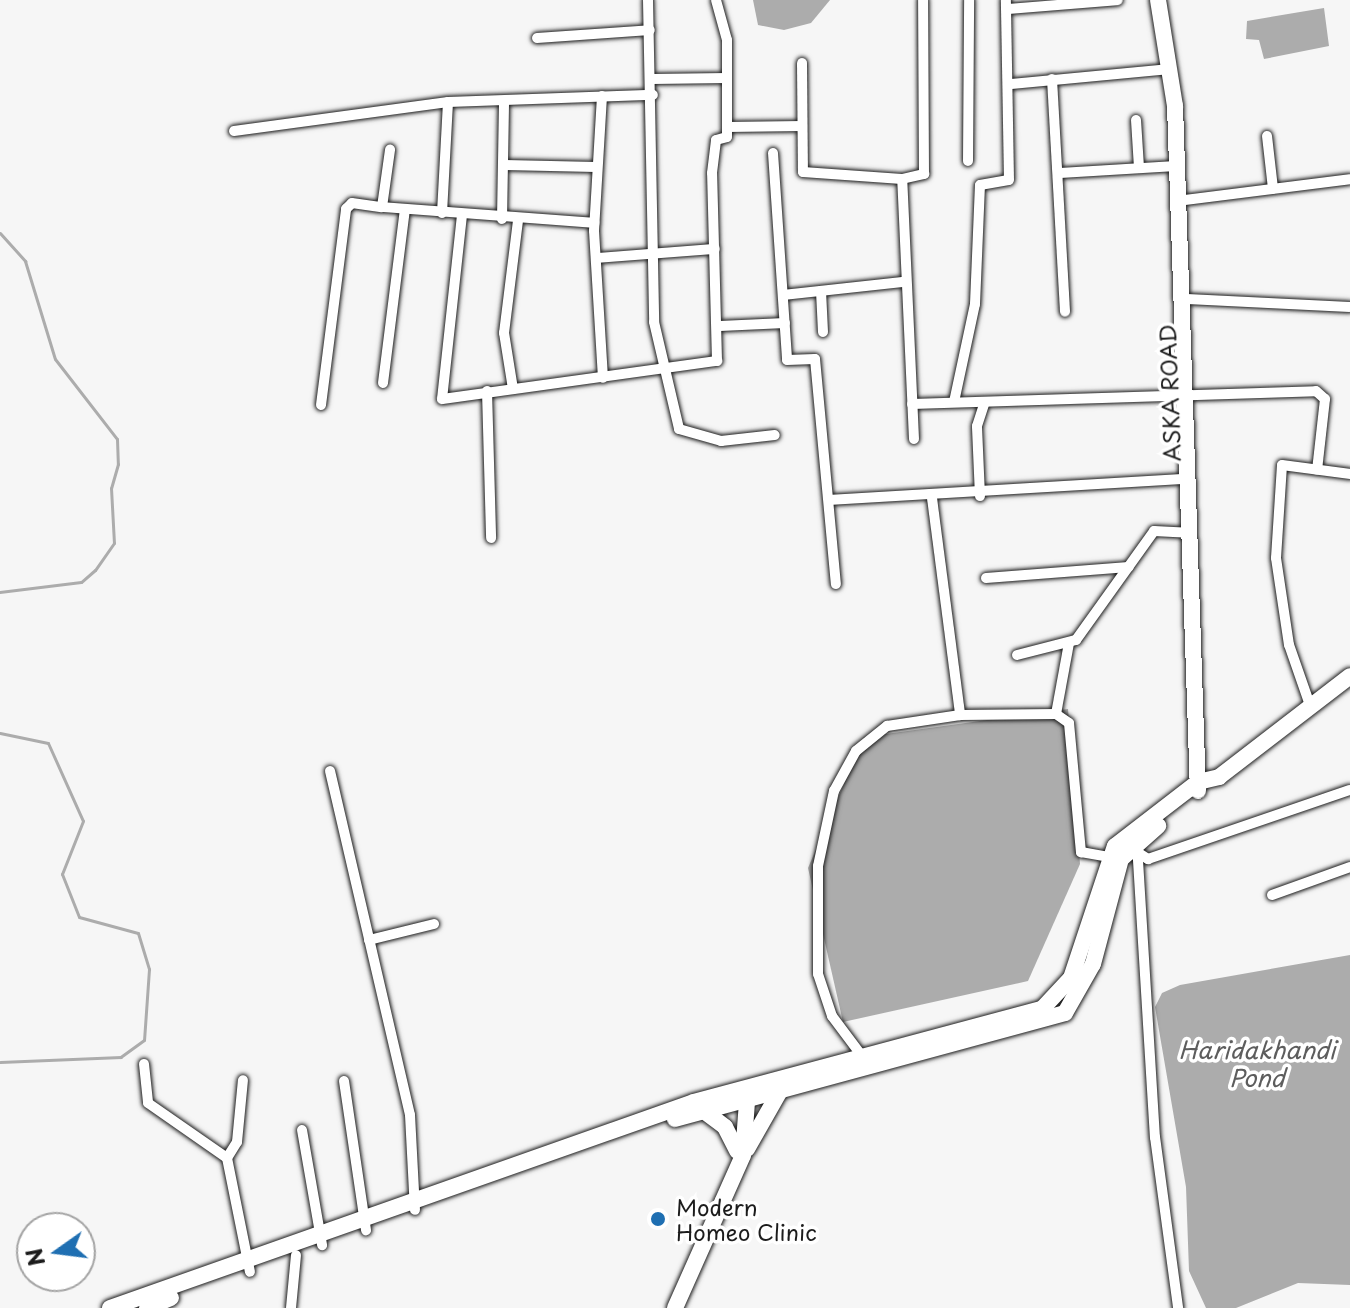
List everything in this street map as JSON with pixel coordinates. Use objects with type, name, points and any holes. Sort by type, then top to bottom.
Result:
[{"type":"main road","points":[[1158,0],[1170,69],[1181,200],[1188,395],[1185,479],[1205,783]]},
{"type":"main road","name":"ASKA ROAD","points":[[1165,0],[1182,100],[1181,200],[1205,783]]},
{"type":"main road","points":[[415,1206],[509,1163],[864,1059],[1021,1017],[1056,1001],[1077,964],[1127,852],[1205,783],[1311,708],[1350,676]]},
{"type":"main road","points":[[1127,852],[1205,783]]},
{"type":"main road","points":[[147,1308],[618,1133],[704,1111],[744,1094],[780,1091],[864,1059]]},
{"type":"main road","points":[[665,1308],[740,1153],[780,1091]]},
{"type":"main road","points":[[675,1308],[740,1153],[744,1094]]},
{"type":"main road","points":[[704,1111],[725,1127],[740,1153]]},
{"type":"main road","points":[[110,1308],[296,1255],[321,1241]]},
{"type":"street","points":[[648,0],[656,254],[654,322],[679,429],[721,441],[775,435]]},
{"type":"street","points":[[462,215],[442,399],[717,361],[720,326],[712,173],[716,140],[727,137],[727,78],[716,0]]},
{"type":"street","points":[[802,63],[803,172],[902,179],[924,174],[923,0]]},
{"type":"street","points":[[968,161],[969,0]]},
{"type":"street","points":[[954,402],[975,304],[980,185],[1009,180],[1011,84],[1006,5],[1118,0]]},
{"type":"street","points":[[537,38],[650,30]]},
{"type":"street","points":[[1011,84],[1170,69]]},
{"type":"street","points":[[652,79],[727,78]]},
{"type":"street","points":[[1052,79],[1060,173],[1065,312]]},
{"type":"street","points":[[234,131],[448,102],[653,95]]},
{"type":"street","points":[[602,96],[594,223],[603,378]]},
{"type":"street","points":[[502,219],[504,101]]},
{"type":"street","points":[[442,213],[448,102]]},
{"type":"street","points":[[1136,120],[1139,168]]},
{"type":"street","points":[[727,127],[802,126]]},
{"type":"street","points":[[1267,136],[1273,189]]},
{"type":"street","points":[[382,207],[390,150]]},
{"type":"street","points":[[773,153],[787,360],[815,359],[836,584]]},
{"type":"street","points":[[505,165],[596,167]]},
{"type":"street","points":[[1060,173],[1176,166]]},
{"type":"street","points":[[902,179],[902,282],[914,439]]},
{"type":"street","points":[[1181,200],[1350,179]]},
{"type":"street","points":[[321,405],[346,209],[352,203],[502,219],[594,223]]},
{"type":"street","points":[[383,383],[405,209]]},
{"type":"street","points":[[513,389],[504,333],[518,220]]},
{"type":"street","points":[[597,258],[715,249]]},
{"type":"street","points":[[783,295],[902,282]]},
{"type":"street","points":[[821,291],[823,332]]},
{"type":"street","points":[[1187,299],[1350,307]]},
{"type":"street","points":[[720,326],[785,323]]},
{"type":"street","points":[[487,391],[491,538]]},
{"type":"street","points":[[912,404],[1188,395],[1323,395],[1317,470]]},
{"type":"street","points":[[980,496],[977,426],[985,402]]},
{"type":"street","points":[[1311,708],[1289,645],[1276,558],[1282,465],[1350,474]]},
{"type":"street","points":[[829,500],[980,496],[1185,479]]},
{"type":"street","points":[[932,498],[960,715]]},
{"type":"street","points":[[1056,714],[1069,643],[1154,531],[1188,533]]},
{"type":"street","points":[[986,578],[1129,567]]},
{"type":"street","points":[[1017,655],[1069,643]]},
{"type":"street","points":[[864,1059],[832,1016],[818,974],[818,866],[834,791],[856,751],[887,726],[960,715],[1056,714],[1069,723],[1081,852],[1127,852],[1148,859],[1191,847],[1350,790]]},
{"type":"street","points":[[330,771],[410,1115],[415,1206]]},
{"type":"street","points":[[1127,852],[1155,1137],[1178,1308]]},
{"type":"street","points":[[1272,895],[1350,867]]},
{"type":"street","points":[[369,940],[434,924]]},
{"type":"street","points":[[144,1064],[148,1103],[227,1158]]},
{"type":"street","points":[[243,1080],[237,1142],[227,1158],[249,1268]]},
{"type":"street","points":[[344,1081],[365,1226]]},
{"type":"street","points":[[302,1130],[321,1241]]},
{"type":"street","points":[[291,1308],[296,1255]]},
{"type":"water","points":[[753,0],[830,0],[811,23],[784,30],[758,25]]},
{"type":"water","points":[[1324,8],[1329,46],[1264,59],[1259,40],[1246,39],[1247,21]]},
{"type":"water","points":[[1068,709],[1080,864],[1028,981],[843,1022],[808,868],[864,737]]},
{"type":"water","name":"Haridakhandi Pond","points":[[1350,955],[1350,1285],[1298,1283],[1236,1308],[1206,1308],[1189,1271],[1186,1187],[1155,1007],[1162,993],[1180,985]]},
{"type":"waterway","points":[[0,233],[25,261],[55,359],[117,439],[118,464],[111,488],[114,543],[95,570],[81,582],[0,592]]},
{"type":"waterway","points":[[0,733],[48,743],[83,821],[62,874],[79,917],[138,933],[149,969],[144,1040],[121,1057],[0,1062]]},
{"type":"place","name":"Modern Homeo Clinic","points":[[658,1219]]}]
